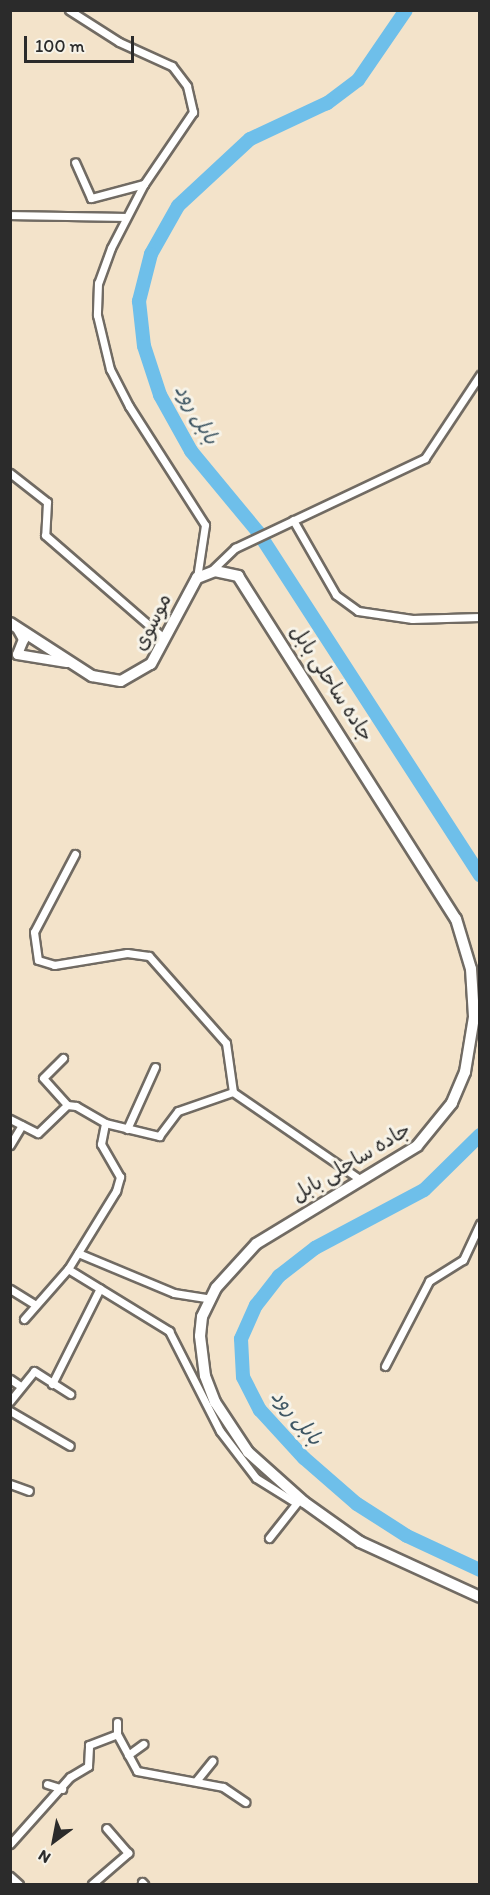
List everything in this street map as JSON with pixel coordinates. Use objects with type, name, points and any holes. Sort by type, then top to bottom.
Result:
[{"type":"main road","points":[[197,578],[210,572]]},
{"type":"main road","name":"جاده ساحلی بابل","points":[[210,572],[229,572],[245,582],[434,877],[465,944],[472,1044],[452,1104],[417,1146],[274,1228],[211,1299],[200,1336],[205,1376],[216,1402],[248,1452],[298,1501],[360,1542],[480,1597]]},
{"type":"main road","name":"موسوی","points":[[14,625],[55,654],[99,679],[128,680],[151,664],[197,578]]},
{"type":"main road","points":[[14,625],[23,639],[14,655],[75,665]]},
{"type":"street","points":[[69,10],[119,42],[158,55],[187,86],[193,112],[187,129],[144,184],[124,217],[98,283],[97,315],[110,369],[129,406],[205,525],[197,578]]},
{"type":"street","points":[[75,162],[91,198],[144,184]]},
{"type":"street","points":[[10,215],[124,217]]},
{"type":"street","points":[[210,572],[234,548],[425,458],[480,375]]},
{"type":"street","points":[[10,473],[47,502],[45,535],[164,638]]},
{"type":"street","points":[[293,520],[336,595],[358,611],[412,619],[480,617]]},
{"type":"street","points":[[75,854],[41,914],[32,940],[35,955],[54,965],[126,953],[149,956],[226,1043],[233,1092],[361,1180]]},
{"type":"street","points":[[63,1058],[43,1078],[67,1105],[105,1123],[159,1136],[178,1111],[233,1092]]},
{"type":"street","points":[[126,1129],[155,1067]]},
{"type":"street","points":[[10,1119],[38,1133],[67,1105]]},
{"type":"street","points":[[24,1319],[34,1304],[68,1269],[120,1177],[101,1144],[105,1123]]},
{"type":"street","points":[[10,1145],[22,1125]]},
{"type":"street","points":[[385,1366],[429,1281],[463,1260],[480,1224]]},
{"type":"street","points":[[78,1253],[174,1293],[211,1299]]},
{"type":"street","points":[[68,1269],[169,1331],[220,1431],[256,1478],[298,1501],[269,1538]]},
{"type":"street","points":[[52,1384],[100,1288]]},
{"type":"street","points":[[10,1289],[34,1304]]},
{"type":"street","points":[[10,1401],[19,1385],[34,1371],[70,1394]]},
{"type":"street","points":[[10,1378],[19,1385]]},
{"type":"street","points":[[10,1411],[70,1446]]},
{"type":"street","points":[[10,1484],[29,1491]]},
{"type":"street","points":[[117,1722],[117,1734],[137,1771],[222,1787],[245,1802]]},
{"type":"street","points":[[10,1844],[62,1789],[88,1766],[89,1745],[117,1734]]},
{"type":"street","points":[[128,1755],[143,1744]]},
{"type":"street","points":[[196,1781],[212,1761]]},
{"type":"street","points":[[47,1784],[62,1789]]},
{"type":"street","points":[[92,1884],[128,1853],[106,1828]]},
{"type":"street","points":[[10,1876],[19,1884]]},
{"type":"waterway","name":"بابل رود","points":[[406,10],[358,80],[327,103],[250,139],[178,206],[151,254],[139,301],[144,346],[160,395],[191,451],[258,532],[480,875]]},
{"type":"waterway","name":"بابل رود","points":[[480,1135],[424,1190],[315,1248],[279,1276],[256,1305],[241,1339],[243,1377],[260,1410],[304,1458],[357,1504],[407,1536],[480,1570]]}]
